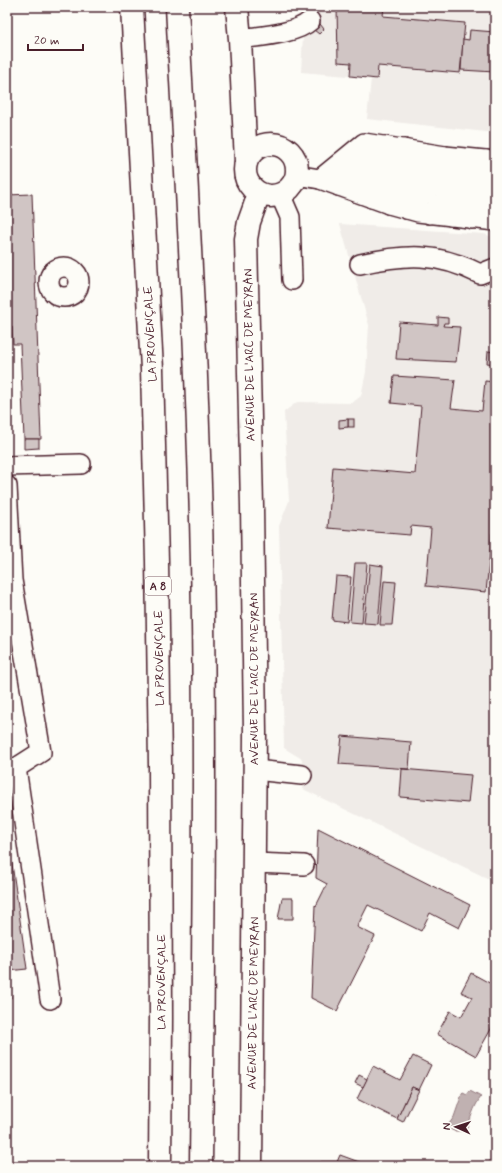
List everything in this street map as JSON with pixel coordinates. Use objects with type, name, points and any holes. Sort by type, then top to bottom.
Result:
[{"type":"main road","name":"LA PROVENÇALE","points":[[132,7],[152,369],[157,561],[160,765],[160,1166]]},
{"type":"main road","points":[[177,7],[197,371],[202,560],[204,768],[201,1166]]},
{"type":"main road","points":[[237,7],[243,95],[246,162],[245,177],[253,190],[270,194],[290,187],[296,175],[296,168],[291,154],[278,145],[263,145],[255,149],[249,155],[246,162]]},
{"type":"main road","points":[[243,95],[254,123],[271,144]]},
{"type":"main road","name":"AVENUE DE L'ARC DE MEYRAN","points":[[251,1166],[254,770],[252,506],[246,239],[249,222],[270,194]]},
{"type":"street","points":[[240,39],[283,33],[305,26],[310,21]]},
{"type":"street","points":[[320,179],[364,143],[465,159],[492,165]]},
{"type":"street","points":[[364,195],[385,146]]},
{"type":"street","points":[[364,195],[404,150]]},
{"type":"street","points":[[364,195],[425,153]]},
{"type":"street","points":[[364,195],[445,156]]},
{"type":"street","points":[[407,209],[465,159]]},
{"type":"street","points":[[430,214],[492,165]]},
{"type":"street","points":[[451,216],[492,165]]},
{"type":"street","points":[[296,175],[320,179],[407,209],[430,214],[494,220]]},
{"type":"street","points":[[270,194],[290,217],[292,280]]},
{"type":"street","points":[[472,219],[495,197]]},
{"type":"street","points":[[360,264],[376,260],[426,256],[464,265],[480,274],[495,268]]},
{"type":"street","points":[[7,466],[81,464]]},
{"type":"street","points":[[7,492],[12,580],[41,752],[12,768],[50,999]]},
{"type":"street","points":[[254,770],[302,775]]},
{"type":"street","points":[[254,863],[304,865]]},
{"type":"shaded area","points":[[302,7],[495,7],[495,133],[367,119],[371,78],[301,72],[303,35],[314,30],[319,34],[324,29],[320,24],[316,27],[302,14]]},
{"type":"shaded area","points":[[340,224],[484,234],[495,238],[495,882],[303,789],[302,759],[284,748],[279,526],[289,501],[284,412],[297,402],[352,403],[361,396],[366,372],[369,325]]},
{"type":"shaded area","points":[[470,1091],[481,1097],[465,1131],[454,1131],[450,1129],[449,1124],[454,1117],[462,1094],[467,1095]]},
{"type":"building","points":[[337,7],[384,7],[383,16],[465,23],[460,73],[378,66],[377,79],[350,76],[351,63],[338,62]]},
{"type":"building","points":[[320,24],[324,29],[319,34],[314,30]]},
{"type":"building","points":[[470,30],[495,32],[495,72],[461,70],[463,39],[469,40]]},
{"type":"building","points":[[32,194],[41,439],[24,439],[20,344],[13,344],[12,327],[7,326],[7,195]]},
{"type":"building","points":[[438,317],[448,318],[448,323],[444,323],[443,326],[460,327],[456,362],[396,359],[399,322],[438,325]]},
{"type":"building","points":[[488,351],[495,352],[495,364],[487,363]]},
{"type":"building","points":[[394,376],[455,380],[451,408],[482,411],[485,381],[495,382],[495,533],[492,533],[486,592],[426,586],[431,528],[411,526],[410,535],[328,528],[333,467],[415,474],[421,406],[391,403]]},
{"type":"building","points":[[348,419],[354,419],[354,427],[348,427]]},
{"type":"building","points":[[348,419],[348,427],[339,428],[339,420]]},
{"type":"building","points":[[24,439],[39,439],[39,448],[24,449]]},
{"type":"building","points":[[355,563],[367,563],[362,623],[350,622]]},
{"type":"building","points":[[370,564],[383,566],[378,624],[364,623]]},
{"type":"building","points":[[336,576],[351,577],[347,622],[332,620]]},
{"type":"building","points":[[384,581],[396,582],[392,625],[380,625]]},
{"type":"building","points":[[7,724],[9,737],[7,738]]},
{"type":"building","points":[[342,736],[411,742],[409,769],[339,764]]},
{"type":"building","points":[[402,769],[471,775],[468,803],[400,797]]},
{"type":"building","points":[[318,828],[470,905],[459,928],[430,913],[421,931],[368,905],[357,927],[375,936],[337,1011],[311,998],[315,905],[316,906],[327,884],[316,878]]},
{"type":"building","points":[[10,850],[27,969],[8,971],[11,998],[7,998],[7,851]]},
{"type":"building","points":[[282,898],[293,898],[293,919],[278,919]]},
{"type":"building","points":[[471,973],[495,986],[495,1022],[476,1056],[437,1034],[450,1011],[461,1017],[472,997],[461,992]]},
{"type":"building","points":[[413,1056],[431,1065],[419,1090],[412,1087],[397,1119],[357,1099],[373,1066],[400,1080]]},
{"type":"building","points":[[359,1075],[367,1079],[363,1087],[355,1083]]},
{"type":"building","points":[[412,1087],[419,1090],[403,1122],[397,1119]]},
{"type":"building","points":[[340,1155],[370,1166],[321,1166],[321,1162],[337,1162]]}]
